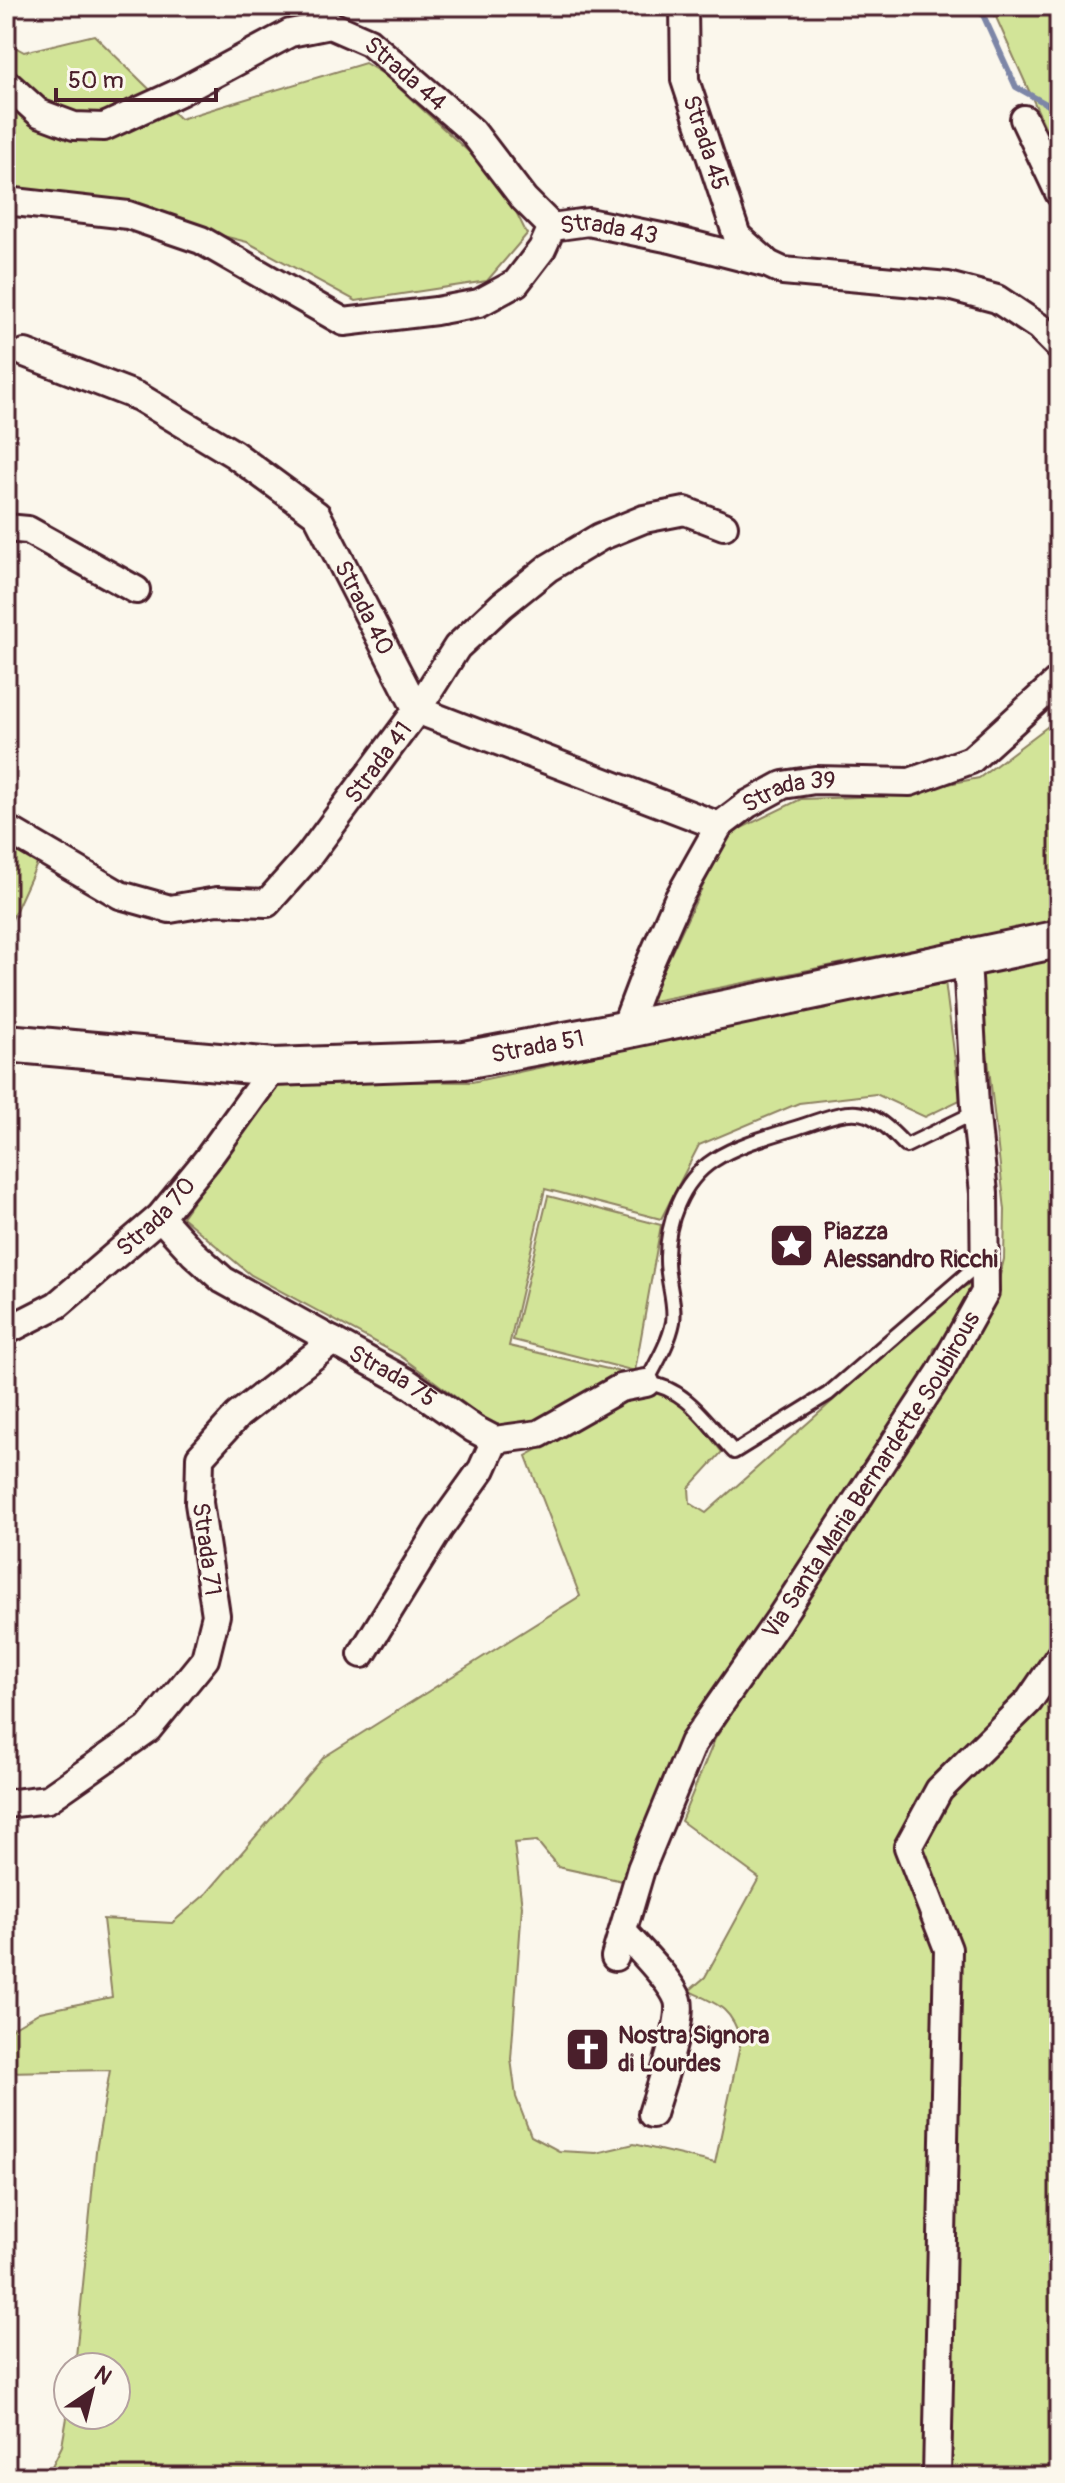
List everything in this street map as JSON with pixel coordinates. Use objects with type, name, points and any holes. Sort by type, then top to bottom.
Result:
[{"type":"street","name":"Strada 45","points":[[684,6],[685,80],[699,124],[737,236],[768,264]]},
{"type":"street","name":"Strada 44","points":[[6,83],[39,113],[74,126],[104,127],[180,92],[290,33],[330,25],[369,42],[472,131],[524,199],[552,227]]},
{"type":"street","points":[[1024,119],[1059,193]]},
{"type":"street","name":"Strada 43","points":[[6,201],[128,215],[201,240],[344,322],[479,303],[516,283],[542,249],[552,227],[588,222],[671,239],[768,264],[783,271],[948,286],[997,299],[1039,327],[1059,347]]},
{"type":"street","name":"Strada 40","points":[[25,353],[139,397],[234,454],[317,515],[417,710]]},
{"type":"street","name":"Strada 41","points":[[14,833],[120,895],[157,906],[170,909],[217,901],[267,903],[308,857],[417,710],[457,647],[502,605],[561,560],[600,537],[644,519],[685,511],[724,526]]},
{"type":"street","points":[[6,528],[28,530],[136,590]]},
{"type":"street","name":"Strada 39","points":[[624,1030],[678,899],[719,826],[748,804],[783,785],[815,780],[910,782],[971,760],[1059,680]]},
{"type":"street","points":[[417,710],[719,826]]},
{"type":"street","name":"Strada 51","points":[[6,1043],[274,1067],[464,1060],[624,1030],[1059,939]]},
{"type":"street","name":"Via Santa Maria Bernardette Soubirous","points":[[652,2114],[680,2017],[677,1999],[646,1957],[619,1945],[641,1869],[693,1743],[778,1621],[940,1373],[985,1292],[984,1193],[967,960]]},
{"type":"street","name":"Strada 70","points":[[6,1331],[57,1305],[160,1217],[206,1161],[274,1067]]},
{"type":"street","name":"Strada 75","points":[[160,1217],[223,1280],[405,1381],[495,1440]]},
{"type":"street","name":"Strada 71","points":[[6,1804],[48,1799],[148,1729],[205,1659],[216,1615],[199,1503],[200,1457],[238,1415],[333,1341]]},
{"type":"street","points":[[362,1654],[439,1529],[482,1469],[495,1440],[539,1434],[620,1388],[646,1383]]},
{"type":"street","points":[[937,2477],[948,1949],[908,1847],[939,1790],[1029,1701],[1059,1657]]},
{"type":"lane","points":[[976,1112],[906,1146],[886,1124],[866,1114],[837,1112],[712,1161],[689,1185],[669,1226],[667,1261],[674,1320],[646,1383],[663,1385],[677,1392],[734,1452],[828,1394],[986,1257]]},
{"type":"green space","points":[[991,6],[1059,6],[1059,158]]},
{"type":"green space","points":[[94,35],[180,119],[365,63],[385,75],[469,152],[483,145],[527,234],[487,281],[356,301],[247,242],[48,192],[6,191],[6,42],[24,52]]},
{"type":"green space","points":[[1059,718],[1059,920],[648,1002],[727,835],[801,799],[886,796],[979,778]]},
{"type":"green space","points":[[6,814],[42,853],[6,932]]},
{"type":"green space","points":[[1059,949],[1059,2477],[16,2477],[52,2466],[62,2446],[65,2431],[132,2431],[132,2351],[77,2351],[96,2151],[110,2070],[6,2072],[6,2032],[40,2012],[112,1997],[103,1919],[172,1923],[207,1893],[324,1757],[580,1596],[526,1456],[639,1393],[653,1392],[687,1410],[722,1452],[689,1488],[690,1503],[706,1513],[959,1289],[979,1280],[950,1332],[934,1349],[930,1365],[754,1636],[698,1714],[623,1881],[558,1867],[537,1841],[514,1843],[522,1906],[511,2059],[516,2097],[531,2136],[559,2151],[596,2153],[634,2144],[715,2163],[741,2041],[733,2021],[722,2008],[689,1991],[705,1977],[759,1878],[681,1821],[715,1739],[880,1489],[978,1332],[994,1300],[1004,1259],[1005,1210],[979,979],[984,968]]},
{"type":"green space","points":[[945,981],[960,1100],[925,1117],[876,1094],[799,1103],[699,1145],[661,1219],[545,1189],[509,1346],[625,1373],[537,1422],[496,1427],[399,1355],[251,1275],[182,1217],[279,1080],[472,1082]]},
{"type":"green space","points":[[548,1196],[661,1225],[635,1371],[513,1340]]},
{"type":"waterway","points":[[979,6],[1016,87],[1059,111]]},
{"type":"place","name":"Piazza Alessandro Ricchi","points":[[792,1245]]},
{"type":"place","name":"Nostra Signora di Lourdes","points":[[587,2049]]}]
